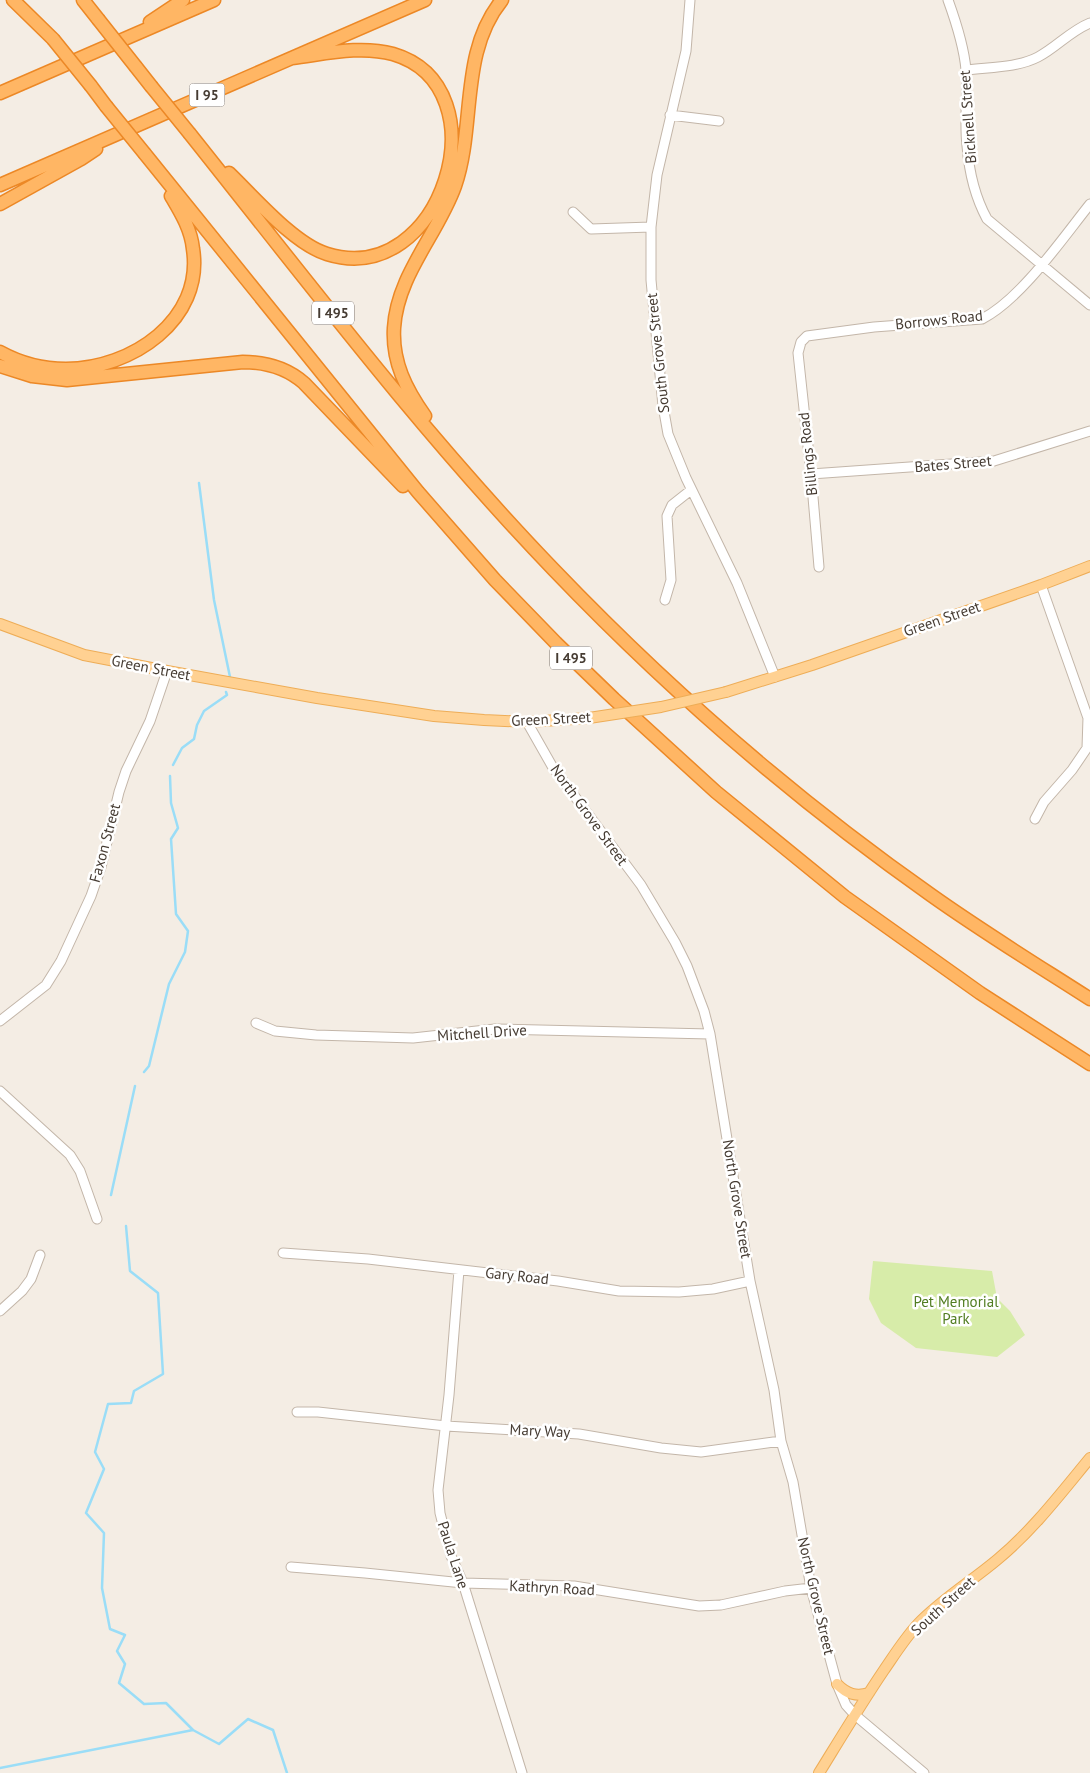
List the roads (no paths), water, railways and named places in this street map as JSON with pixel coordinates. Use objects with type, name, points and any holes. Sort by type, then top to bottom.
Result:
[{"type":"highway","points":[[13,0],[53,39]]},
{"type":"highway","name":"I 495","points":[[22,0],[393,462],[476,558],[556,643],[674,756],[758,828],[867,913],[980,993],[1090,1064]]},
{"type":"highway","name":"I 495","points":[[83,0],[406,404],[478,488],[554,570],[613,629],[758,761],[823,814],[911,881],[1090,999]]},
{"type":"highway","points":[[133,35],[183,0]]},
{"type":"highway","points":[[0,93],[214,0]]},
{"type":"highway","name":"I 95","points":[[0,185],[425,0]]},
{"type":"highway","points":[[478,488],[406,386],[397,361],[394,329],[397,309],[404,286],[448,204],[456,183],[478,47],[489,20],[502,0]]},
{"type":"highway","points":[[190,134],[294,236],[311,248],[331,256],[353,258],[378,255],[392,250],[404,242],[418,229],[430,212],[438,198],[447,171],[451,147],[450,123],[445,100],[439,88],[418,67],[404,58],[387,53],[355,50],[292,58]]},
{"type":"highway","points":[[0,204],[81,159],[122,132]]},
{"type":"highway","points":[[0,352],[22,362],[41,366],[67,369],[94,366],[124,357],[145,345],[166,328],[180,312],[193,282],[192,241],[182,216],[145,154]]},
{"type":"highway","points":[[0,366],[32,376],[67,380],[242,362],[264,364],[285,370],[309,387],[399,482],[476,558]]},
{"type":"main road","name":"Green Street","points":[[0,624],[84,655],[168,672],[434,716],[527,722],[588,718],[654,708],[726,692],[775,677],[1041,585],[1090,566]]},
{"type":"main road","name":"South Street","points":[[819,1773],[903,1642],[918,1625],[955,1591],[998,1560],[1057,1498],[1090,1458]]},
{"type":"main road","points":[[837,1684],[851,1694],[864,1695],[869,1693]]},
{"type":"street","name":"Bicknell Street","points":[[948,0],[956,21],[966,70],[967,146],[976,195],[980,206],[987,219],[1090,305]]},
{"type":"street","name":"South Grove Street","points":[[690,4],[686,51],[657,175],[651,227],[651,280],[663,406],[668,434],[691,490],[737,583],[775,677]]},
{"type":"street","points":[[966,70],[1025,63],[1040,56],[1076,29],[1090,23]]},
{"type":"street","points":[[670,115],[719,121]]},
{"type":"street","name":"Borrows Road","points":[[801,342],[807,336],[874,327],[982,319],[993,314],[1031,278],[1090,204]]},
{"type":"street","points":[[573,212],[591,229],[651,227]]},
{"type":"street","name":"Billings Road","points":[[801,342],[798,353],[811,474],[818,567]]},
{"type":"street","name":"Bates Street","points":[[811,474],[994,461],[1090,431]]},
{"type":"street","points":[[665,600],[671,580],[667,516],[672,505],[691,490]]},
{"type":"street","points":[[1035,819],[1044,802],[1072,770],[1086,748],[1088,718],[1041,585]]},
{"type":"street","name":"Faxon Street","points":[[0,1022],[46,985],[61,961],[91,896],[101,867],[119,792],[126,772],[150,721],[168,672]]},
{"type":"street","name":"North Grove Street","points":[[527,722],[556,771],[641,885],[687,966],[704,1011],[710,1034],[750,1281],[774,1390],[782,1441],[793,1482],[811,1588],[837,1684],[846,1705],[855,1715],[924,1773]]},
{"type":"street","name":"Mitchell Drive","points":[[256,1023],[276,1031],[316,1035],[413,1038],[495,1029],[710,1034]]},
{"type":"street","points":[[0,1091],[70,1155],[80,1171],[97,1219]]},
{"type":"street","name":"Gary Road","points":[[284,1253],[368,1259],[558,1281],[619,1291],[678,1292],[713,1289],[750,1281]]},
{"type":"street","points":[[0,1311],[22,1291],[31,1279],[40,1255]]},
{"type":"street","name":"Paula Lane","points":[[459,1270],[446,1426],[438,1490],[440,1513],[451,1556],[463,1583],[522,1773]]},
{"type":"street","name":"Mary Way","points":[[297,1412],[318,1412],[446,1426],[579,1434],[661,1448],[701,1452],[782,1441]]},
{"type":"street","name":"Kathryn Road","points":[[291,1567],[463,1583],[574,1586],[699,1606],[721,1605],[785,1591],[811,1588]]},
{"type":"waterway","points":[[199,483],[214,600],[230,677]]},
{"type":"waterway","points":[[173,765],[182,748],[194,739],[197,725],[204,711],[227,695],[226,692]]},
{"type":"waterway","points":[[144,1072],[149,1066],[169,984],[185,952],[188,931],[176,914],[171,839],[178,828],[171,803],[170,776]]},
{"type":"waterway","points":[[111,1195],[135,1086]]},
{"type":"waterway","points":[[126,1226],[130,1271],[158,1293],[163,1374],[134,1391],[131,1403],[108,1404],[95,1452],[104,1469],[86,1513],[104,1533],[102,1588],[110,1629],[125,1635],[117,1651],[125,1664],[119,1683],[144,1704],[166,1703],[193,1730]]},
{"type":"waterway","points":[[0,1768],[193,1730],[219,1744],[248,1719],[273,1730],[287,1773]]},
{"type":"park label","name":"Pet Memorial Park","points":[[956,1310]]}]
